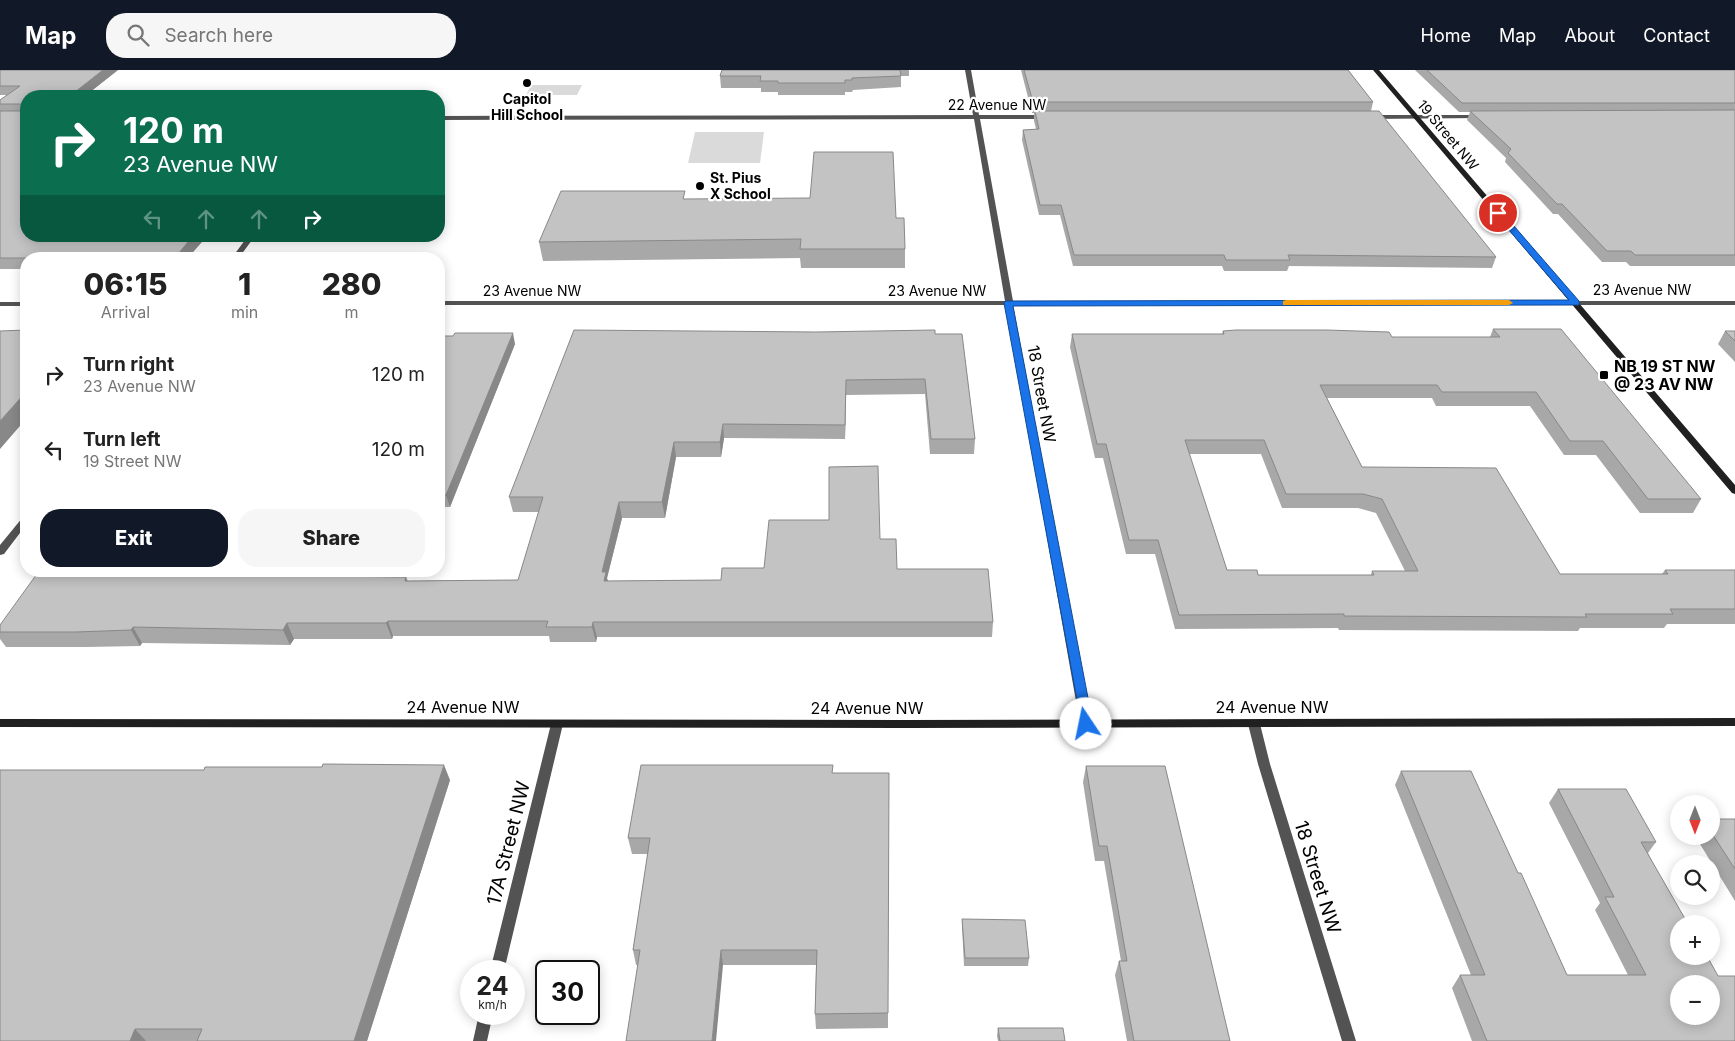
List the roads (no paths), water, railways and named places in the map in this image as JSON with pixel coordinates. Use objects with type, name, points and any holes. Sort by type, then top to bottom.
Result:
[{"type":"street","name":"18 Street NW","points":[[968,70],[1008,303],[1086,724]]},
{"type":"street","name":"19 Street NW","points":[[1376,70],[1735,491]]},
{"type":"street","name":"22 Avenue NW","points":[[445,118],[1056,117]]},
{"type":"street","points":[[1362,117],[1491,117]]},
{"type":"street","points":[[239,252],[247,242]]},
{"type":"street","name":"23 Avenue NW","points":[[445,303],[1735,303]]},
{"type":"street","points":[[0,304],[20,304]]},
{"type":"street","points":[[0,552],[20,527]]},
{"type":"street","name":"24 Avenue NW","points":[[0,723],[1254,724],[1735,722]]},
{"type":"street","name":"17A Street NW","points":[[500,960],[557,724]]},
{"type":"street","name":"18 Street NW","points":[[1254,724],[1264,764],[1349,1041]]},
{"type":"street","points":[[480,1041],[484,1025]]},
{"type":"place","name":"Capitol Hill School","points":[[527,83]]},
{"type":"place","name":"St. Pius X School","points":[[700,186]]},
{"type":"place","name":"NB 19 ST NW @ 23 AV NW","points":[[1604,375]]}]
